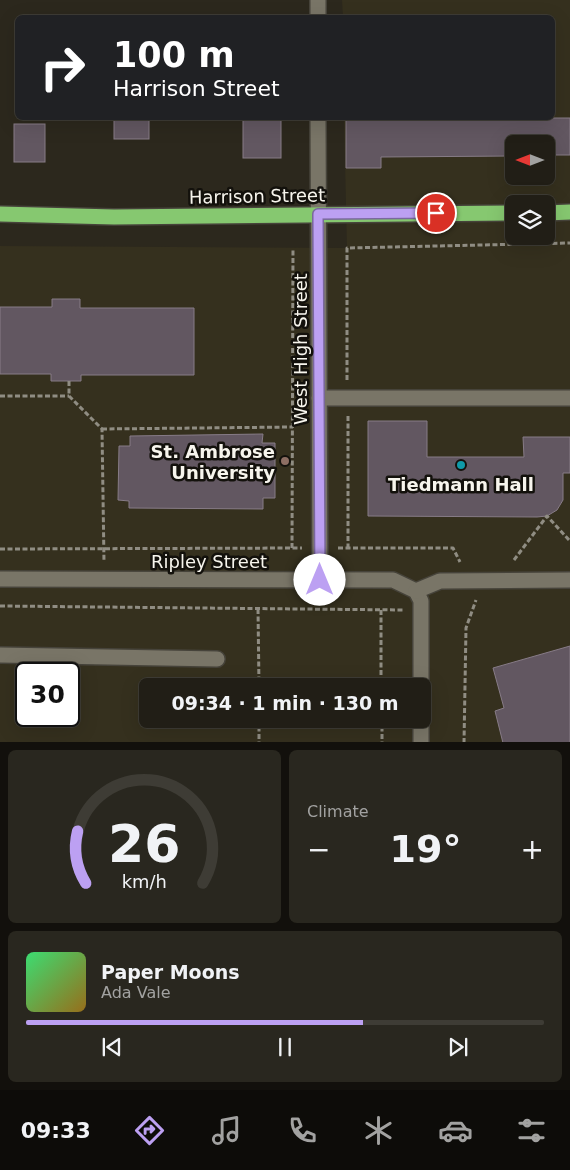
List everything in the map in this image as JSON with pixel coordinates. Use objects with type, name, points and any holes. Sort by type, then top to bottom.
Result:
[{"type":"highway","points":[[555,213],[570,212]]},
{"type":"highway","name":"Harrison Street","points":[[0,214],[114,217],[505,213]]},
{"type":"street","points":[[318,0],[318,15]]},
{"type":"street","name":"West High Street","points":[[318,120],[320,580]]},
{"type":"street","points":[[319,398],[570,398]]},
{"type":"street","name":"Ripley Street","points":[[0,579],[393,580],[416,591]]},
{"type":"street","points":[[421,678],[421,601],[416,591],[440,581],[570,580]]},
{"type":"street","points":[[0,655],[217,659]]},
{"type":"street","points":[[421,728],[421,742]]},
{"type":"path","points":[[347,248],[570,243]]},
{"type":"path","points":[[292,548],[293,248]]},
{"type":"path","points":[[68,381],[69,396],[102,429],[104,580]]},
{"type":"path","points":[[0,396],[69,396]]},
{"type":"path","points":[[102,429],[293,427]]},
{"type":"path","points":[[499,580],[547,516],[570,541]]},
{"type":"path","points":[[0,550],[453,548],[468,581]]},
{"type":"path","points":[[464,742],[466,628],[484,581]]},
{"type":"path","points":[[0,606],[421,611]]},
{"type":"path","points":[[258,609],[259,678]]},
{"type":"path","points":[[381,610],[381,678]]},
{"type":"path","points":[[259,728],[259,742]]},
{"type":"path","points":[[382,728],[382,742]]},
{"type":"shaded area","name":"St. Ambrose University","points":[[342,0],[570,0],[570,742],[0,742],[0,246],[347,248],[344,120],[555,120],[555,15],[343,15]]},
{"type":"building","points":[[555,118],[570,118],[570,155],[555,155],[555,135],[505,135],[505,156],[381,157],[381,168],[346,168],[346,120],[555,120]]},
{"type":"building","points":[[114,120],[149,120],[149,139],[114,139]]},
{"type":"building","points":[[243,120],[281,120],[281,158],[243,158]]},
{"type":"building","points":[[14,124],[45,124],[45,162],[14,162]]},
{"type":"building","points":[[52,299],[80,299],[80,308],[194,308],[194,375],[81,375],[81,381],[51,381],[51,374],[0,374],[0,307],[52,307]]},
{"type":"building","name":"Tiedmann Hall","points":[[368,421],[427,421],[427,457],[524,457],[523,437],[570,437],[570,473],[563,473],[563,500],[557,510],[547,516],[537,517],[368,516]]},
{"type":"building","points":[[263,434],[262,443],[275,443],[275,498],[263,498],[263,509],[129,508],[129,501],[118,500],[119,446],[130,446],[130,436]]},
{"type":"building","points":[[570,646],[570,742],[503,742],[495,711],[504,708],[493,668]]},
{"type":"place","name":"St. Ambrose University","points":[[285,461]]},
{"type":"place","name":"Tiedmann Hall","points":[[461,465]]},
{"type":"route","points":[[320,580],[318,214],[436,213]]}]
